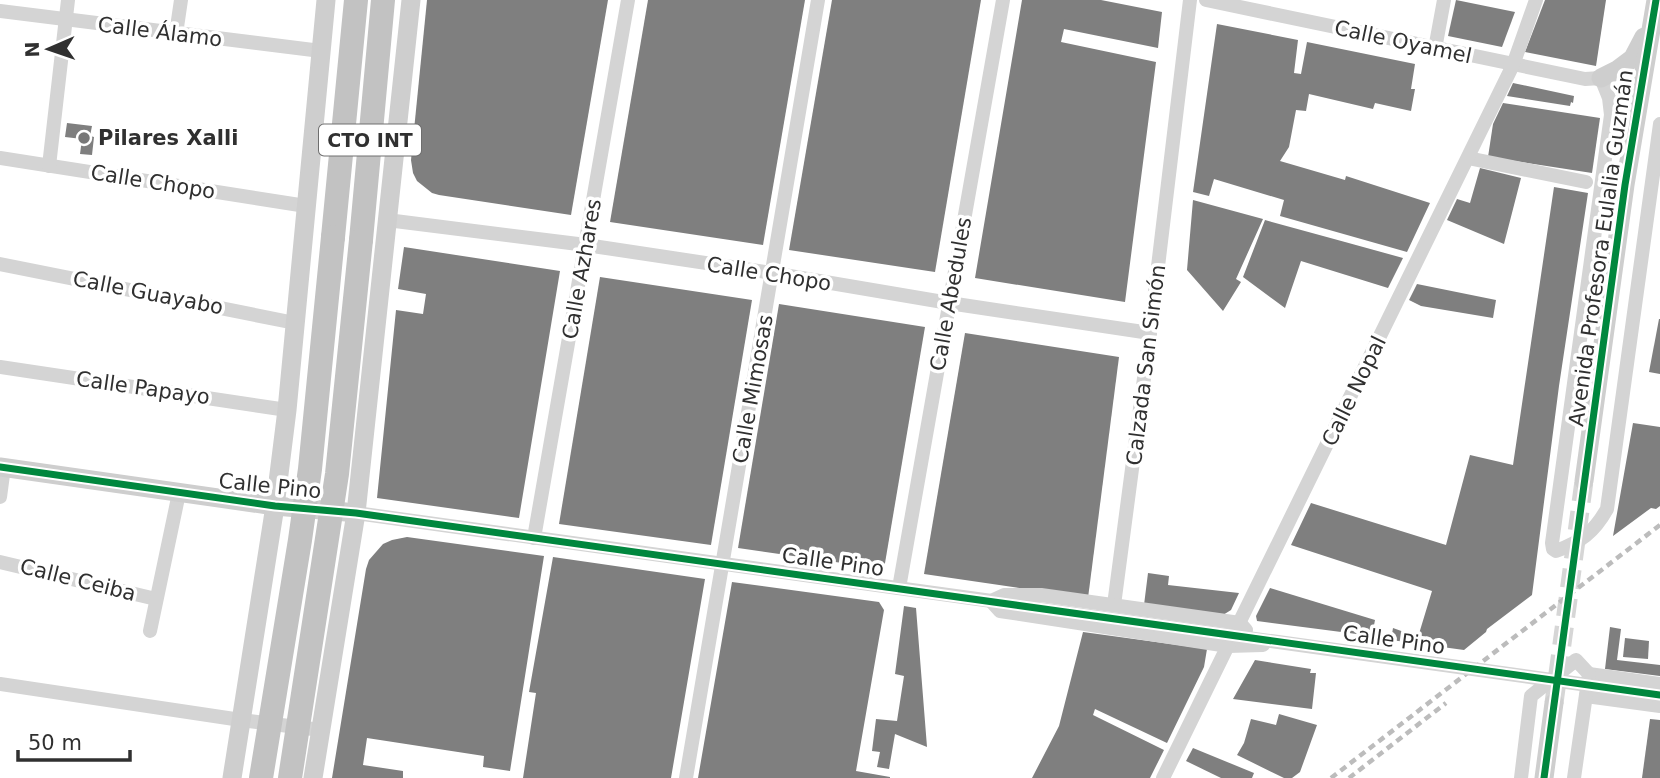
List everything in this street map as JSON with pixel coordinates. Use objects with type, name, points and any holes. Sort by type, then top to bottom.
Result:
[{"type":"highway","name":"CTO INT","points":[[261,778],[309,481],[355,0]]},
{"type":"highway","name":"CTO INT","points":[[290,778],[337,474],[383,0]]},
{"type":"main road","name":"CTO INT","points":[[232,778],[275,506],[287,410],[326,0]]},
{"type":"main road","name":"CTO INT","points":[[313,778],[356,513],[411,0]]},
{"type":"main road","name":"Avenida Profesora Eulalia Guzmán","points":[[1584,481],[1625,185],[1657,26],[1656,0]]},
{"type":"main road","points":[[1601,78],[1633,58],[1657,26]]},
{"type":"main road","points":[[295,323],[335,335],[366,332],[376,324]]},
{"type":"main road","name":"Calle Pino","points":[[2,467],[275,506],[356,513]]},
{"type":"main road","points":[[258,614],[279,601],[302,598],[323,607],[332,614],[338,624]]},
{"type":"main road","points":[[1544,778],[1554,703]]},
{"type":"street","points":[[48,166],[68,0]]},
{"type":"street","points":[[176,34],[181,0]]},
{"type":"street","name":"Calle Azhares","points":[[534,538],[628,0]]},
{"type":"street","name":"Calle Mimosas","points":[[686,778],[818,0]]},
{"type":"street","name":"Calle Abedules","points":[[899,589],[1003,0]]},
{"type":"street","name":"Calzada San Simón","points":[[1115,605],[1190,0]]},
{"type":"street","name":"Calle Oyamel","points":[[1206,0],[1513,65],[1585,79],[1601,78]]},
{"type":"street","points":[[1435,49],[1444,0]]},
{"type":"street","name":"Calle Nopal","points":[[1163,778],[1513,65],[1536,0]]},
{"type":"street","name":"Calle Álamo","points":[[0,11],[321,51]]},
{"type":"street","name":"Avenida Profesora Eulalia Guzmán","points":[[1601,78],[1609,98],[1611,115],[1552,543],[1556,551],[1569,546],[1597,527],[1607,509],[1660,124]]},
{"type":"street","name":"Calle Chopo","points":[[0,158],[306,206]]},
{"type":"street","points":[[1468,158],[1586,182]]},
{"type":"street","name":"Calle Chopo","points":[[387,220],[586,245],[1150,333]]},
{"type":"street","name":"Calle Guayabo","points":[[0,264],[295,323]]},
{"type":"street","name":"Calle Papayo","points":[[0,367],[287,410]]},
{"type":"street","points":[[0,497],[2,467]]},
{"type":"street","points":[[150,631],[179,493]]},
{"type":"street","name":"Calle Pino","points":[[356,513],[1660,695]]},
{"type":"street","name":"Calle Ceiba","points":[[0,562],[156,599]]},
{"type":"street","points":[[1258,644],[1240,623],[1041,595],[1004,595],[991,601],[1000,611],[1228,646],[1258,644],[1428,669]]},
{"type":"street","points":[[1521,778],[1531,696],[1576,660],[1589,674],[1660,684]]},
{"type":"street","points":[[1574,778],[1589,674]]},
{"type":"street","points":[[0,684],[321,730]]},
{"type":"street","points":[[1586,696],[1660,706]]},
{"type":"building","points":[[427,0],[608,0],[571,215],[439,195],[417,181],[411,160]]},
{"type":"building","points":[[648,0],[805,0],[763,245],[610,222]]},
{"type":"building","points":[[832,0],[981,0],[935,272],[789,250]]},
{"type":"building","points":[[1022,0],[1101,0],[1162,12],[1158,48],[1064,29],[1061,42],[1156,62],[1125,302],[975,278]]},
{"type":"building","points":[[1456,0],[1515,12],[1502,47],[1448,36]]},
{"type":"building","points":[[1545,0],[1606,0],[1596,66],[1525,52]]},
{"type":"building","points":[[1217,24],[1298,40],[1294,73],[1301,74],[1307,42],[1415,64],[1411,89],[1415,89],[1411,111],[1375,103],[1373,109],[1309,94],[1306,111],[1296,110],[1289,147],[1280,161],[1345,180],[1346,176],[1430,203],[1407,252],[1280,216],[1284,200],[1214,179],[1209,196],[1193,192]]},
{"type":"building","points":[[1513,83],[1574,96],[1573,103],[1571,102],[1570,106],[1507,96]]},
{"type":"building","points":[[1503,103],[1600,118],[1592,173],[1488,157],[1493,124]]},
{"type":"building","name":"Pilares Xalli","points":[[67,123],[92,126],[92,155],[80,154],[82,139],[65,137]]},
{"type":"building","points":[[1480,168],[1521,178],[1504,244],[1447,220],[1457,199],[1470,203]]},
{"type":"building","points":[[1554,187],[1588,193],[1532,595],[1464,650],[1391,640],[1393,628],[1418,637],[1432,591],[1291,545],[1311,503],[1446,545],[1470,455],[1513,465]]},
{"type":"building","points":[[1193,200],[1263,219],[1236,279],[1241,282],[1223,311],[1187,270]]},
{"type":"building","points":[[1265,220],[1403,258],[1388,288],[1301,261],[1285,308],[1243,277]]},
{"type":"building","points":[[404,247],[560,271],[519,518],[377,498],[396,310],[423,314],[426,294],[398,289]]},
{"type":"building","points":[[600,277],[752,300],[711,545],[559,524]]},
{"type":"building","points":[[1417,284],[1496,300],[1493,318],[1421,306],[1409,300]]},
{"type":"building","points":[[779,304],[925,327],[884,569],[738,548]]},
{"type":"building","points":[[1660,319],[1660,374],[1649,372]]},
{"type":"building","points":[[965,333],[1119,357],[1088,598],[924,574]]},
{"type":"building","points":[[1633,423],[1660,427],[1660,506],[1651,508],[1613,536]]},
{"type":"building","points":[[407,537],[544,556],[510,771],[483,767],[484,756],[367,738],[363,765],[403,771],[403,778],[332,778],[366,569],[369,560],[383,544]]},
{"type":"building","points":[[553,557],[705,579],[671,778],[523,778],[536,693],[529,692]]},
{"type":"building","points":[[1148,573],[1169,576],[1168,585],[1239,593],[1231,610],[1223,615],[1144,605]]},
{"type":"building","points":[[732,582],[879,602],[884,610],[856,771],[890,778],[698,778]]},
{"type":"building","points":[[1270,588],[1375,620],[1372,636],[1257,621],[1256,616]]},
{"type":"building","points":[[904,606],[916,608],[927,747],[895,734],[889,769],[877,767],[880,752],[872,751],[876,719],[897,721],[904,676],[895,674]]},
{"type":"building","points":[[1610,627],[1621,629],[1617,660],[1660,665],[1660,676],[1605,669]]},
{"type":"building","points":[[1083,632],[1207,649],[1204,667],[1167,743],[1095,709],[1093,715],[1164,750],[1150,778],[1032,778],[1059,726]]},
{"type":"building","points":[[1625,638],[1649,641],[1648,659],[1623,657]]},
{"type":"building","points":[[1255,660],[1311,669],[1310,673],[1316,673],[1312,709],[1233,699]]},
{"type":"building","points":[[1279,714],[1317,725],[1300,772],[1292,778],[1284,778],[1237,755],[1244,743],[1251,719],[1276,725]]},
{"type":"building","points":[[1650,719],[1660,720],[1660,778],[1642,778]]},
{"type":"building","points":[[1193,748],[1254,773],[1252,778],[1221,778],[1186,761]]},
{"type":"tunnel","points":[[1554,703],[1584,481]]},
{"type":"railway","points":[[1331,778],[1660,525]]},
{"type":"railway","points":[[1349,778],[1446,703]]},
{"type":"cycle path","points":[[1544,778],[1625,185],[1656,0]]},
{"type":"cycle path","points":[[0,467],[275,506],[356,513],[1660,695]]},
{"type":"place","name":"Pilares Xalli","points":[[84,138]]}]
